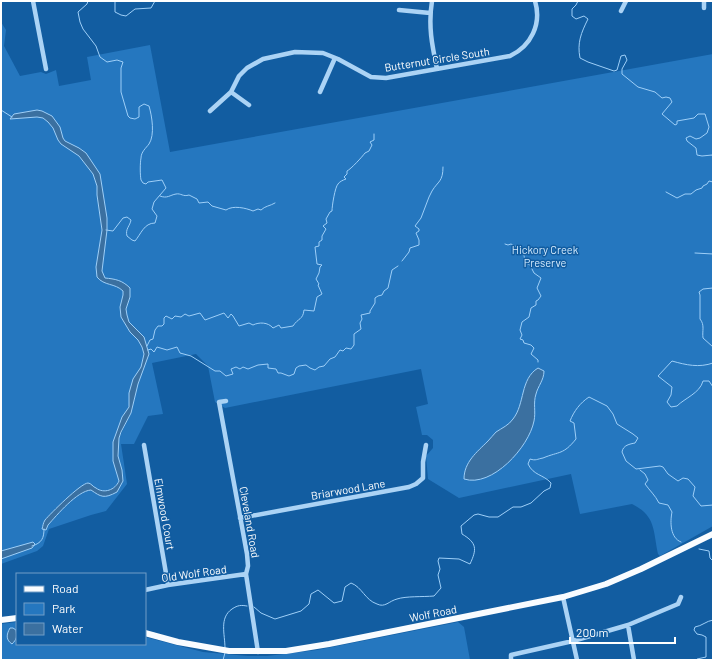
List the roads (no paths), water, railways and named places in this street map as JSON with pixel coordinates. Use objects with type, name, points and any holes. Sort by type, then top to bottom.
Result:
[{"type":"main road","name":"Wolf Road","points":[[146,633],[178,642],[229,651],[286,651],[329,644],[563,597],[606,584],[641,569],[713,534]]},
{"type":"main road","points":[[1,620],[16,618]]},
{"type":"street","points":[[33,1],[46,69]]},
{"type":"street","points":[[432,1],[430,13],[430,36],[437,69]]},
{"type":"street","name":"Butternut Circle South","points":[[210,111],[231,92],[239,76],[247,68],[263,59],[295,52],[323,54],[335,58],[371,77],[386,78],[504,58],[517,52],[529,42],[535,28],[537,15],[535,1]]},
{"type":"street","points":[[621,11],[626,1]]},
{"type":"street","points":[[704,1],[704,8]]},
{"type":"street","points":[[398,10],[430,13]]},
{"type":"street","points":[[320,92],[335,58]]},
{"type":"street","points":[[231,92],[249,105]]},
{"type":"street","name":"Cleveland Road","points":[[226,400],[220,402],[247,554],[248,566],[246,574],[258,652]]},
{"type":"street","name":"Elmwood Court","points":[[144,445],[168,585]]},
{"type":"street","name":"Briarwood Lane","points":[[240,518],[409,487],[416,484],[423,478],[423,462],[426,445]]},
{"type":"street","name":"Old Wolf Road","points":[[146,590],[168,585],[246,574]]},
{"type":"street","points":[[563,597],[577,660]]},
{"type":"street","points":[[511,657],[628,625],[678,604],[681,598]]},
{"type":"street","points":[[628,625],[634,660]]},
{"type":"water","points":[[37,110],[52,116],[60,127],[65,141],[86,153],[100,174],[107,218],[102,271],[105,278],[118,280],[130,288],[130,297],[126,309],[129,322],[144,337],[149,354],[138,384],[131,413],[119,438],[118,456],[123,481],[117,492],[109,496],[97,494],[91,490],[80,494],[62,510],[48,525],[46,530],[42,529],[45,520],[84,484],[89,483],[99,490],[106,491],[115,487],[119,481],[113,461],[113,442],[122,417],[129,407],[129,393],[133,379],[141,367],[144,354],[138,340],[130,332],[121,317],[120,307],[123,291],[120,288],[103,282],[97,277],[96,267],[102,230],[97,186],[93,174],[79,156],[61,144],[53,128],[43,118],[10,119],[14,114]]},
{"type":"water","points":[[538,368],[544,371],[544,374],[535,397],[534,421],[525,442],[508,463],[497,471],[486,477],[475,480],[464,479],[466,467],[476,453],[496,432],[507,425],[517,413],[528,378]]},
{"type":"water","points":[[33,542],[35,544],[32,548],[1,559],[1,551]]},
{"type":"water","points":[[10,628],[16,630],[16,639],[12,644],[7,637]]},
{"type":"waterway","points":[[88,1],[87,4],[78,12],[80,22],[83,29],[96,46],[100,57],[107,62],[117,60],[123,62],[121,68],[121,92],[128,116],[135,119],[139,117],[139,107],[144,104],[149,106],[152,120],[152,136],[149,144],[141,156],[141,180],[146,184],[148,182],[162,180],[166,188],[154,202],[152,209],[157,216],[155,223],[151,223],[145,227],[135,241],[127,236],[127,229],[131,220],[127,217],[123,218],[113,231],[106,230]]},
{"type":"waterway","points":[[115,1],[115,12],[126,16],[135,9],[151,8],[155,1]]},
{"type":"waterway","points":[[578,1],[572,9],[572,16],[576,19],[584,16],[588,19],[580,38],[580,58],[614,71],[617,70],[621,56],[625,55],[627,60],[622,69],[622,74],[638,87],[655,92],[662,98],[670,98],[672,102],[662,114],[675,125],[677,124],[677,121],[694,118],[698,114],[705,114],[709,127],[707,133],[696,139],[690,136],[686,138],[687,141],[696,148],[697,155],[712,155],[713,157]]},
{"type":"waterway","points":[[1,110],[12,117]]},
{"type":"waterway","points":[[147,346],[150,340],[153,339],[155,330],[158,326],[162,326],[164,324],[164,318],[166,316],[172,319],[175,316],[181,317],[185,314],[189,316],[200,313],[205,320],[224,313],[228,318],[231,314],[239,326],[249,323],[253,325],[263,323],[273,328],[279,325],[281,328],[293,326],[301,317],[304,310],[314,311],[317,297],[322,294],[316,279],[322,265],[317,264],[315,247],[319,246],[319,242],[322,240],[322,236],[326,229],[323,226],[327,223],[326,219],[332,211],[337,186],[340,182],[346,179],[344,177],[347,174],[347,171],[365,153],[369,151],[372,145],[370,142],[374,140],[374,134]]},
{"type":"waterway","points":[[402,261],[409,252],[410,248],[419,245],[419,240],[416,233],[419,229],[415,226],[421,218],[432,191],[441,179],[443,167]]},
{"type":"waterway","points":[[666,192],[677,198],[685,194],[691,194],[702,188],[709,181],[713,182]]},
{"type":"waterway","points":[[160,196],[167,197],[174,194],[185,196],[189,195],[197,199],[199,203],[208,202],[212,206],[226,210],[236,207],[253,211],[258,209],[261,210],[275,203]]},
{"type":"waterway","points":[[505,244],[511,244],[523,250],[526,263],[530,265],[534,273],[541,278],[537,288],[541,296],[536,301],[536,305],[531,308],[529,317],[522,322],[520,330],[522,335],[520,339],[523,340],[524,343],[531,345],[534,348],[531,354],[538,360],[538,362]]},
{"type":"waterway","points":[[695,253],[713,254]]},
{"type":"waterway","points":[[148,350],[151,349],[154,352],[157,347],[167,350],[177,347],[180,353],[191,356],[215,371],[220,371],[226,376],[233,374],[231,369],[236,367],[240,369],[243,367],[248,369],[258,365],[268,364],[268,368],[276,369],[278,373],[289,376],[294,374],[296,368],[299,366],[306,365],[315,370],[324,366],[330,359],[335,357],[340,350],[343,351],[346,348],[351,349],[354,345],[354,334],[361,329],[361,315],[370,313],[375,303],[375,298],[382,295],[388,288],[392,270],[398,266]]},
{"type":"waterway","points":[[713,288],[703,289],[699,292],[700,319],[703,326],[703,338],[713,347]]},
{"type":"waterway","points":[[713,363],[708,365],[692,365],[672,361],[658,376],[672,387],[671,395],[667,402],[671,407],[677,406],[696,392],[703,381],[709,381],[713,387]]},
{"type":"waterway","points":[[254,607],[261,613],[275,619],[301,611],[309,604],[311,594],[318,590],[334,603],[342,601],[345,587],[351,583],[358,587],[369,600],[380,605],[385,605],[401,598],[434,596],[441,588],[438,575],[440,569],[438,561],[439,558],[459,559],[470,564],[474,554],[473,543],[462,534],[461,526],[474,515],[478,514],[489,517],[498,517],[513,507],[521,507],[531,503],[544,491],[550,488],[551,483],[530,468],[528,464],[530,459],[536,460],[561,452],[572,444],[576,439],[574,423],[570,421],[573,414],[589,397],[607,406],[613,414],[617,424],[638,438],[635,443],[627,445],[624,448],[622,452],[626,461],[636,469],[660,466],[678,481],[683,478],[688,479],[695,487],[693,496],[701,506],[713,505]]},
{"type":"waterway","points":[[640,470],[645,474],[648,480],[645,484],[659,503],[668,505],[672,512],[671,525],[673,533],[677,540],[681,542]]},
{"type":"waterway","points":[[32,546],[42,540],[44,529]]},
{"type":"waterway","points":[[699,549],[709,551],[710,558],[713,561]]},
{"type":"waterway","points":[[225,648],[225,617],[232,609],[241,605],[247,606]]},
{"type":"waterway","points":[[698,660],[697,659],[706,657],[706,637],[697,634],[694,630],[695,627],[713,620]]},
{"type":"waterway","points":[[223,660],[225,653]]},
{"type":"park label","name":"Hickory Creek Preserve","points":[[545,255]]}]
